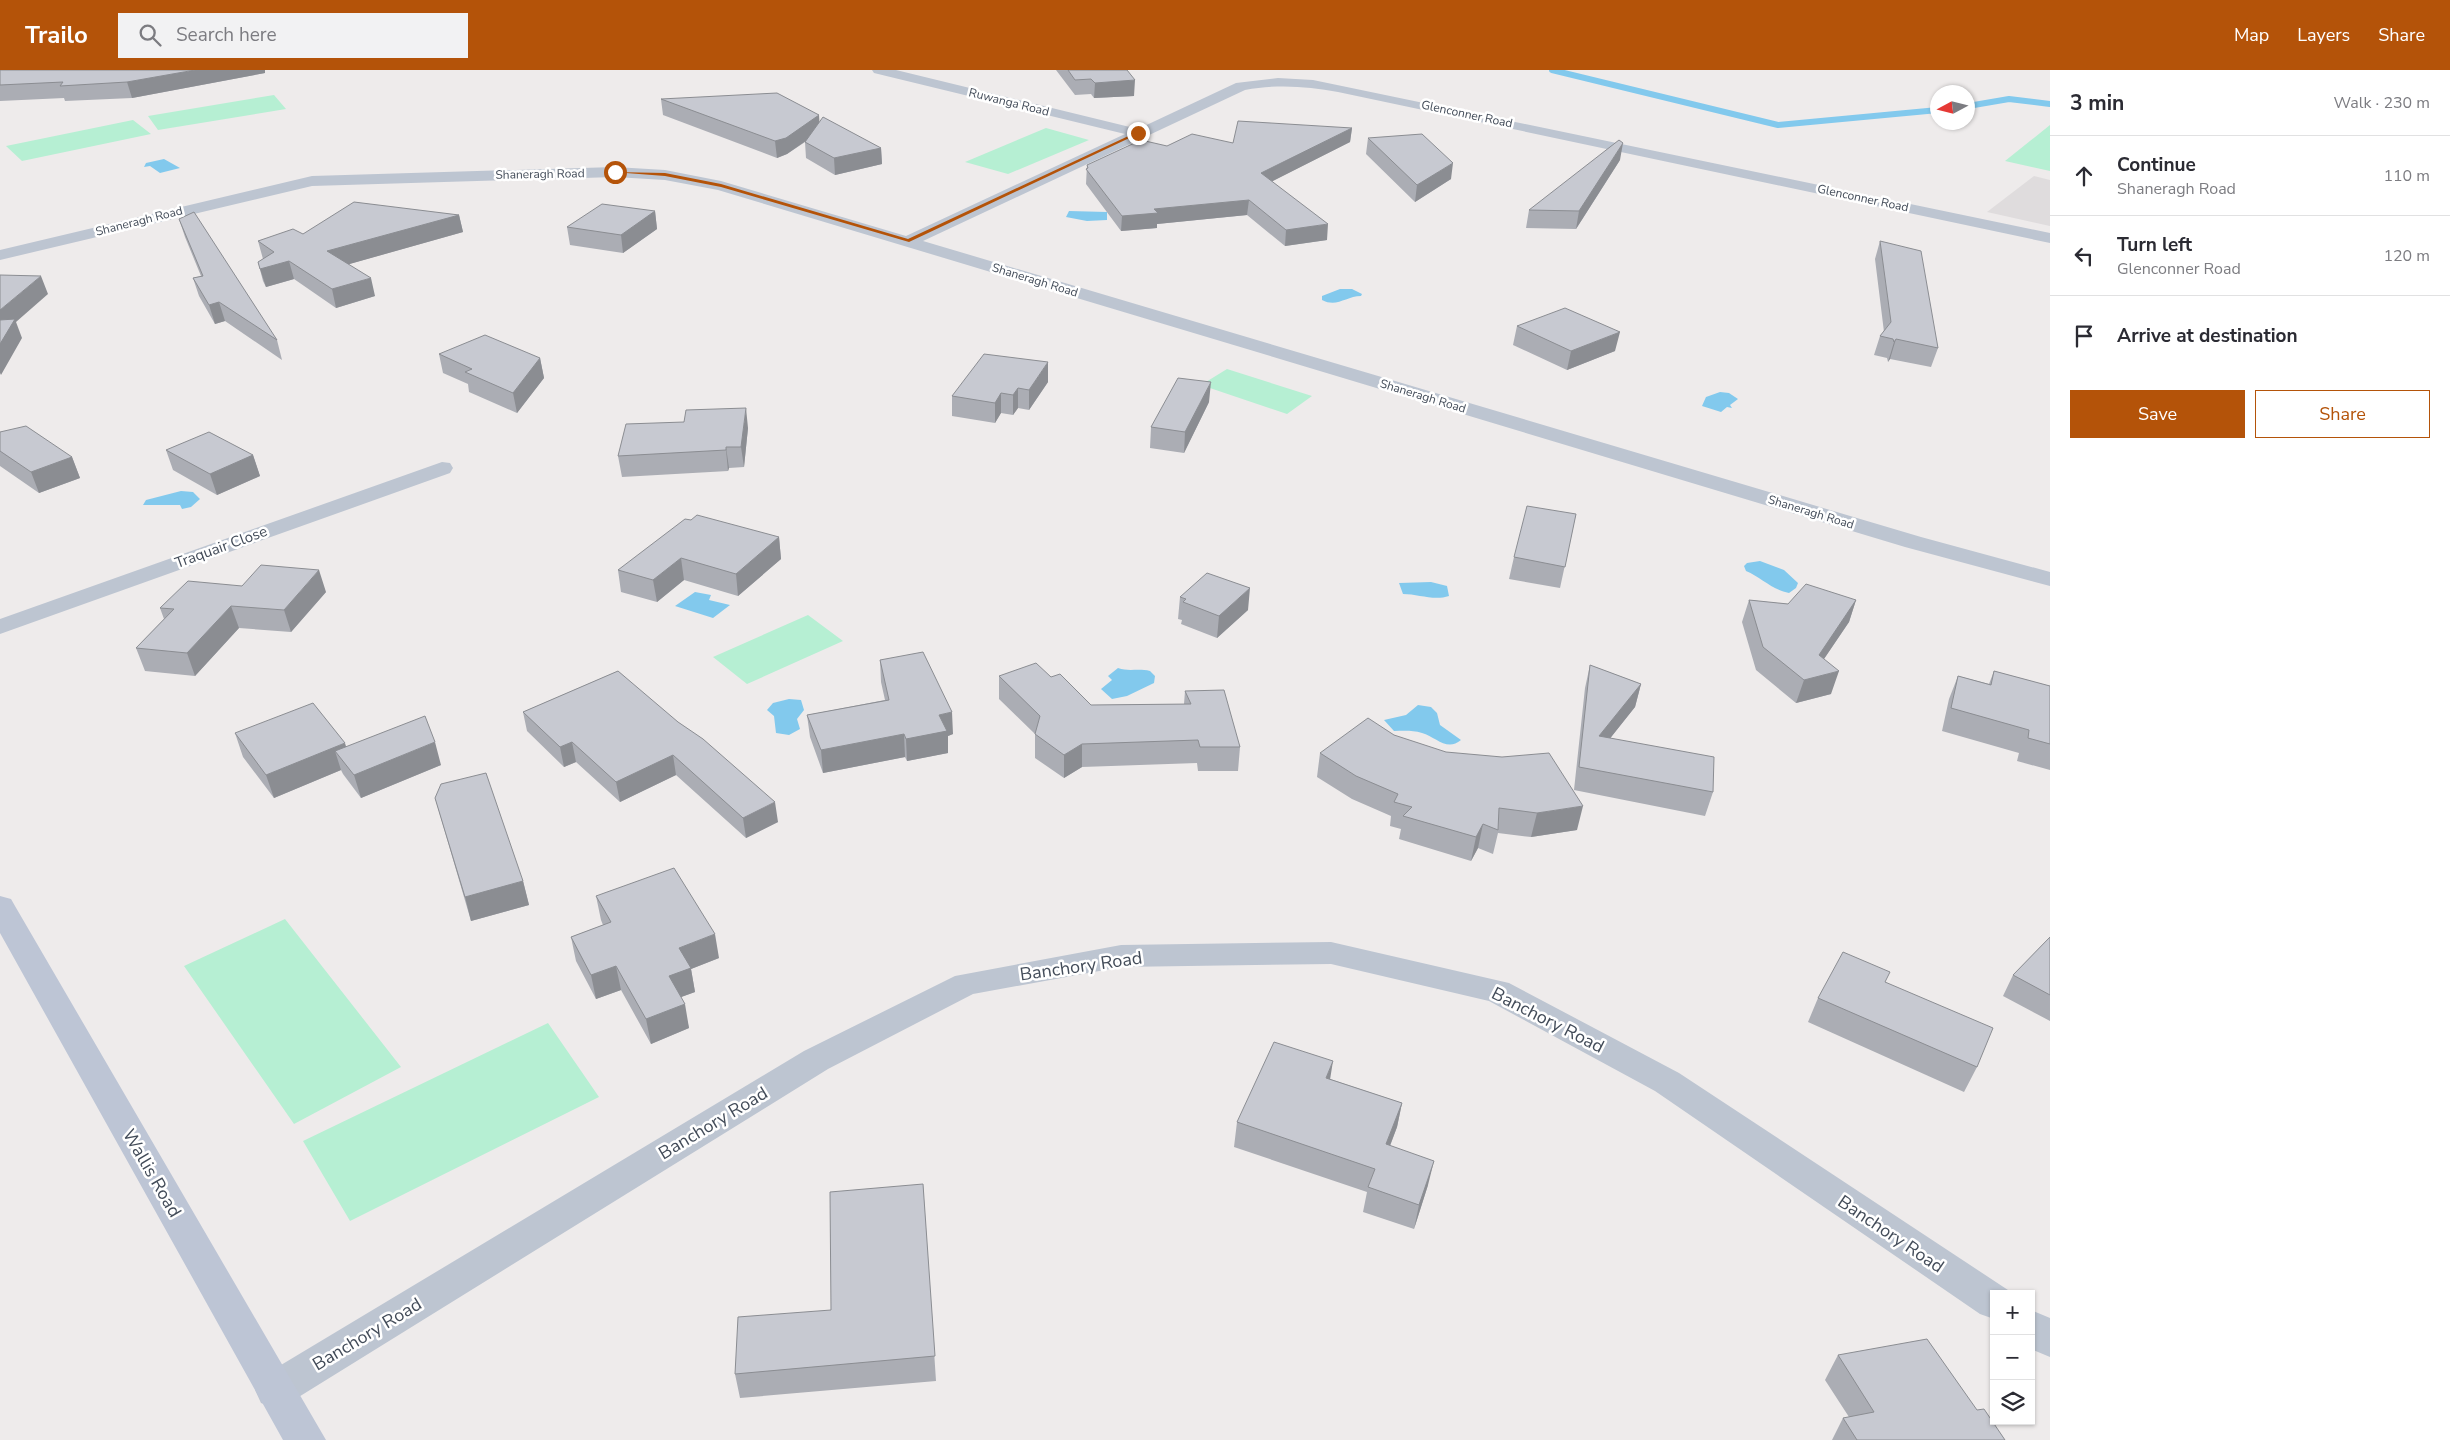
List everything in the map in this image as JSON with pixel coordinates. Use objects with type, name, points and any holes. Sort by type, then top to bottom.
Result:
[{"type":"street","name":"Ruwanga Road","points":[[879,70],[1138,133]]},
{"type":"street","name":"Glenconner Road","points":[[909,241],[1241,86],[1267,81],[1290,80],[1338,88],[1679,158],[2050,238]]},
{"type":"street","name":"Shaneragh Road","points":[[0,255],[312,181],[615,172],[665,175],[721,186],[1913,542],[2050,579]]},
{"type":"street","name":"Traquair Close","points":[[0,626],[442,468]]},
{"type":"street","name":"Wallis Road","points":[[0,906],[305,1440]]},
{"type":"street","name":"Banchory Road","points":[[275,1390],[824,1056],[966,984],[1121,956],[1331,953],[1498,991],[1667,1082],[1990,1299]]},
{"type":"street","points":[[2035,1331],[2050,1340]]},
{"type":"shaded area","points":[[2034,176],[2050,180],[2050,226],[1987,212]]},
{"type":"green space","points":[[274,95],[286,109],[158,130],[148,116]]},
{"type":"green space","points":[[133,120],[151,134],[22,161],[6,146]]},
{"type":"green space","points":[[2050,125],[2050,171],[2005,161]]},
{"type":"green space","points":[[1046,128],[1089,140],[1008,174],[965,162]]},
{"type":"green space","points":[[1227,369],[1312,396],[1287,414],[1201,385]]},
{"type":"green space","points":[[808,615],[843,641],[747,684],[713,657]]},
{"type":"green space","points":[[285,919],[401,1067],[294,1124],[184,966]]},
{"type":"green space","points":[[548,1023],[599,1097],[350,1221],[303,1141]]},
{"type":"water","points":[[164,159],[180,168],[160,173],[150,166],[144,167],[146,163]]},
{"type":"water","points":[[1069,211],[1107,212],[1107,220],[1087,221],[1066,217]]},
{"type":"water","points":[[1340,289],[1352,289],[1362,294],[1361,296],[1332,303],[1322,300],[1322,296]]},
{"type":"water","points":[[1720,392],[1729,393],[1738,399],[1730,405],[1732,408],[1727,407],[1721,412],[1702,406],[1706,397]]},
{"type":"water","points":[[181,491],[193,492],[200,499],[191,507],[182,509],[180,505],[143,505],[146,500]]},
{"type":"water","points":[[1760,561],[1784,570],[1798,583],[1796,588],[1789,593],[1783,591],[1746,571],[1744,566],[1747,563]]},
{"type":"water","points":[[1431,582],[1447,586],[1449,596],[1432,598],[1403,594],[1399,583]]},
{"type":"water","points":[[695,592],[711,595],[709,600],[730,605],[713,618],[675,606]]},
{"type":"water","points":[[1118,668],[1150,671],[1155,676],[1154,683],[1127,696],[1112,699],[1101,689],[1112,680],[1108,676]]},
{"type":"water","points":[[789,699],[801,700],[804,710],[797,719],[800,729],[789,735],[776,733],[774,716],[767,710],[773,703]]},
{"type":"water","points":[[1418,705],[1431,707],[1437,713],[1440,725],[1461,740],[1451,745],[1418,732],[1394,731],[1384,720],[1406,715]]},
{"type":"building","points":[[0,70],[195,70],[127,82],[60,86],[63,82],[0,85]]},
{"type":"building","points":[[1068,70],[1127,70],[1135,80],[1095,83],[1091,79],[1075,80]]},
{"type":"building","points":[[777,93],[819,115],[786,138],[775,141],[661,99]]},
{"type":"building","points":[[823,117],[881,148],[834,158],[805,142]]},
{"type":"building","points":[[1238,121],[1352,128],[1261,173],[1328,224],[1286,230],[1249,200],[1154,209],[1158,213],[1122,216],[1086,169],[1088,168],[1087,165],[1141,140],[1167,146],[1192,134],[1233,143]]},
{"type":"building","points":[[1422,134],[1453,163],[1417,185],[1368,138]]},
{"type":"building","points":[[1619,140],[1623,143],[1579,211],[1529,210]]},
{"type":"building","points":[[354,202],[459,215],[327,251],[371,278],[332,289],[289,261],[260,269],[258,262],[274,252],[258,241],[293,229],[303,234]]},
{"type":"building","points":[[602,204],[655,211],[621,235],[567,227]]},
{"type":"building","points":[[194,212],[277,340],[219,302],[209,305],[193,278],[203,276],[179,219]]},
{"type":"building","points":[[1880,241],[1921,251],[1938,348],[1896,339],[1894,342],[1893,339],[1880,336],[1891,322]]},
{"type":"building","points":[[0,275],[41,276],[0,310]]},
{"type":"building","points":[[1565,308],[1620,332],[1571,351],[1517,326]]},
{"type":"building","points":[[15,319],[0,344],[0,320]]},
{"type":"building","points":[[485,335],[540,358],[513,393],[465,372],[472,369],[439,354]]},
{"type":"building","points":[[984,354],[1048,362],[1029,390],[1018,388],[1013,395],[1001,393],[995,403],[952,396]]},
{"type":"building","points":[[1178,378],[1211,382],[1185,432],[1151,427]]},
{"type":"building","points":[[746,408],[741,447],[726,447],[726,450],[618,456],[626,424],[684,422],[686,410]]},
{"type":"building","points":[[26,426],[72,457],[31,472],[0,451],[0,432]]},
{"type":"building","points":[[209,432],[253,455],[210,474],[166,450]]},
{"type":"building","points":[[1527,506],[1576,514],[1565,567],[1514,557]]},
{"type":"building","points":[[697,515],[779,537],[736,574],[681,558],[653,580],[618,570],[685,519],[691,520]]},
{"type":"building","points":[[261,565],[319,570],[284,610],[231,606],[187,653],[136,648],[174,609],[160,608],[188,581],[242,586]]},
{"type":"building","points":[[1207,573],[1250,588],[1219,616],[1183,602],[1186,599],[1180,597]]},
{"type":"building","points":[[1806,584],[1856,600],[1819,655],[1839,671],[1804,680],[1763,647],[1749,600],[1788,604]]},
{"type":"building","points":[[923,652],[952,712],[939,715],[947,731],[906,739],[904,734],[821,750],[807,715],[889,700],[880,660]]},
{"type":"building","points":[[1036,663],[1051,677],[1060,674],[1091,705],[1191,704],[1185,691],[1224,690],[1240,747],[1200,747],[1198,740],[1082,744],[1064,755],[1035,734],[1040,716],[999,676]]},
{"type":"building","points":[[1590,665],[1641,684],[1599,736],[1714,757],[1713,792],[1579,767]]},
{"type":"building","points":[[618,671],[678,722],[703,739],[775,802],[743,818],[673,755],[616,782],[572,742],[560,747],[523,712]]},
{"type":"building","points":[[1994,671],[2050,686],[2050,744],[2028,738],[2029,730],[1951,708],[1958,676],[1991,685]]},
{"type":"building","points":[[313,703],[345,743],[266,775],[235,733]]},
{"type":"building","points":[[425,716],[435,742],[354,775],[335,751]]},
{"type":"building","points":[[1368,718],[1394,735],[1446,752],[1502,757],[1549,753],[1583,806],[1537,813],[1499,808],[1498,830],[1483,824],[1476,837],[1403,816],[1412,807],[1394,802],[1398,794],[1356,776],[1320,753]]},
{"type":"building","points":[[486,773],[523,881],[465,897],[435,798],[441,784]]},
{"type":"building","points":[[674,868],[715,934],[679,948],[691,968],[669,976],[685,1004],[646,1019],[616,966],[591,975],[571,937],[611,922],[596,896]]},
{"type":"building","points":[[2050,937],[2050,995],[2013,975]]},
{"type":"building","points":[[1843,952],[1890,972],[1885,982],[1993,1028],[1977,1067],[1818,998]]},
{"type":"building","points":[[1274,1042],[1333,1061],[1326,1078],[1402,1103],[1386,1144],[1434,1161],[1419,1205],[1368,1187],[1375,1169],[1237,1122]]},
{"type":"building","points":[[923,1184],[935,1356],[735,1374],[738,1317],[831,1310],[830,1192]]},
{"type":"building","points":[[1927,1339],[1977,1410],[1984,1409],[1990,1418],[1990,1425],[1995,1425],[2005,1440],[1857,1440],[1843,1418],[1874,1412],[1838,1355]]},
{"type":"waterway","points":[[1552,70],[1778,125],[1930,111]]},
{"type":"waterway","points":[[1975,105],[2009,99],[2050,104]]},
{"type":"route","points":[[615,172],[665,175],[721,186],[909,241],[1138,133]]}]
